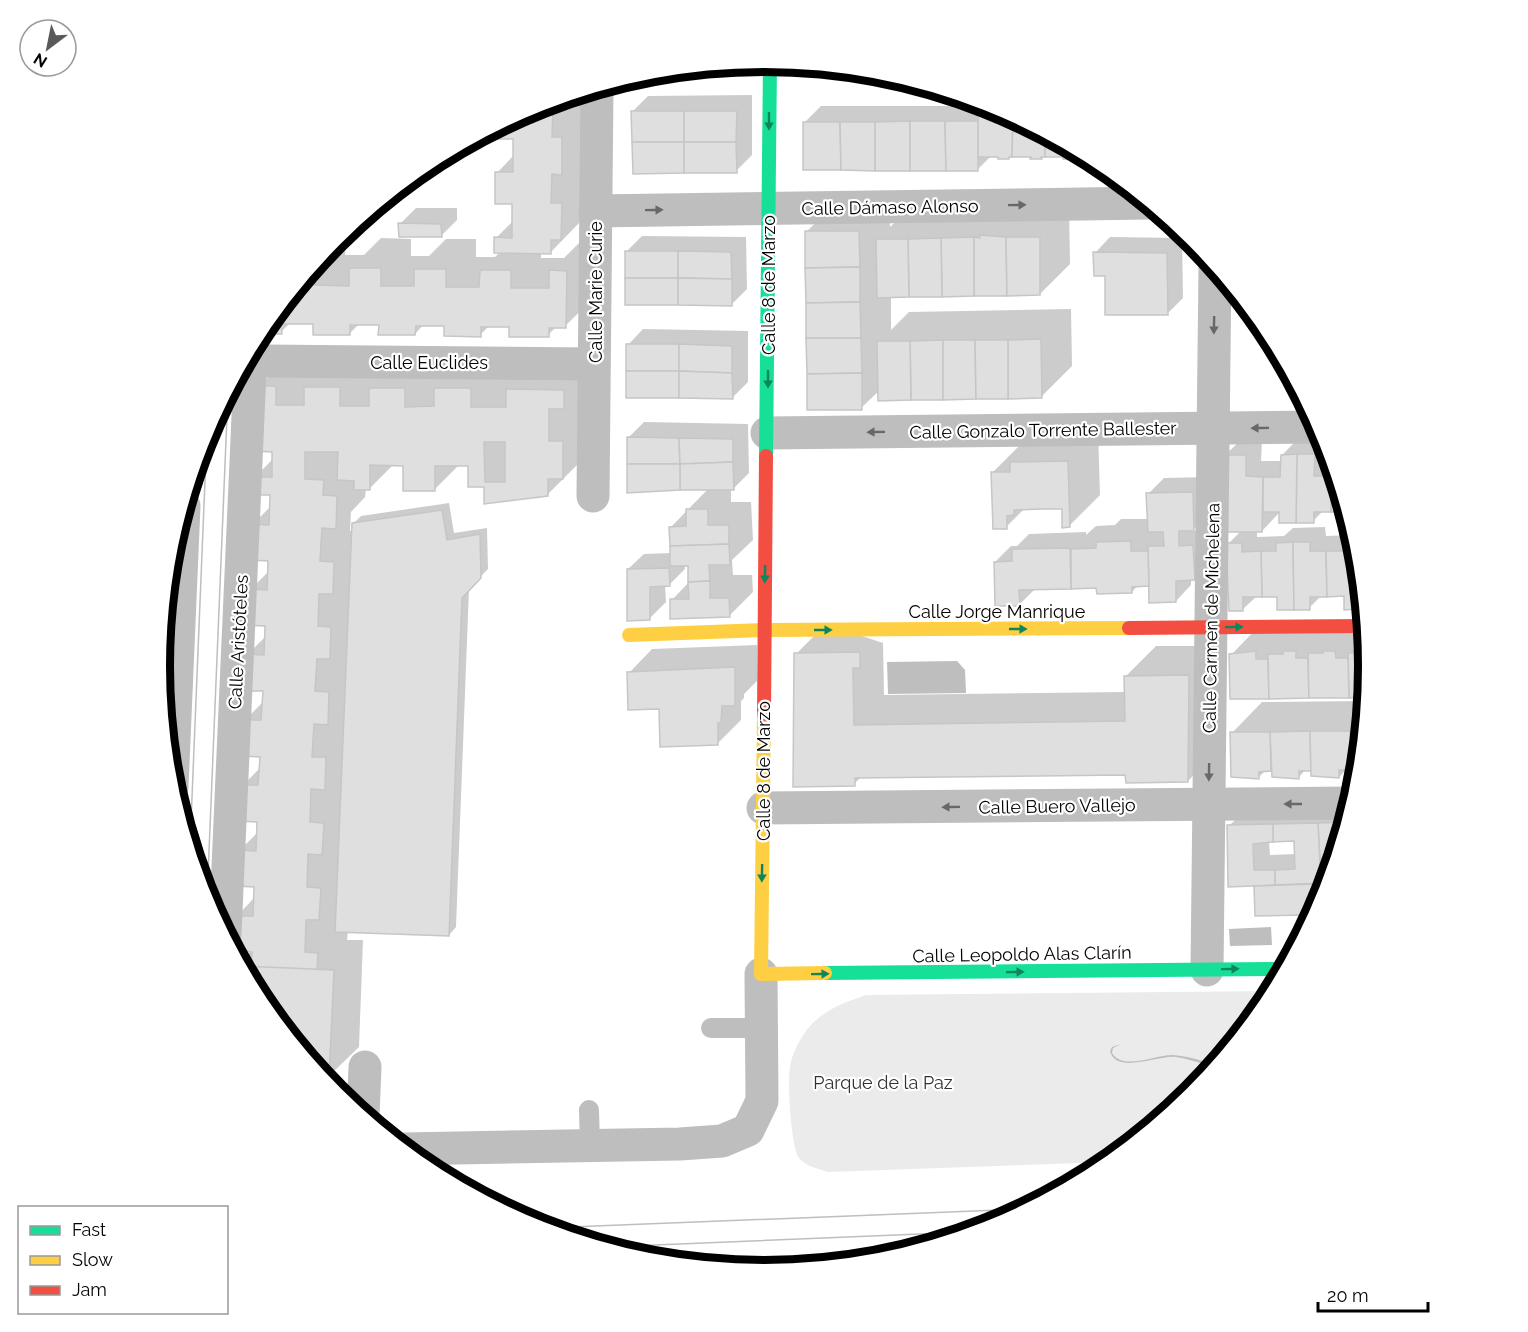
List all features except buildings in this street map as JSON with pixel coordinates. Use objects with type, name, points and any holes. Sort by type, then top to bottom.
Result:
[{"type":"street","name":"Calle 8 de Marzo","points":[[418,1149],[680,1144],[722,1141],[748,1130],[762,1101],[761,974],[770,72]]},
{"type":"street","name":"Calle Marie Curie","points":[[593,496],[597,96]]},
{"type":"street","name":"Calle Dámaso Alonso","points":[[595,211],[1136,203]]},
{"type":"street","name":"Calle Carmen de Michelena","points":[[1207,970],[1215,279]]},
{"type":"street","name":"Calle Euclides","points":[[257,357],[594,364]]},
{"type":"street","name":"Calle Aristóteles","points":[[226,917],[255,361]]},
{"type":"street","name":"Calle Gonzalo Torrente Ballester","points":[[767,433],[1308,427]]},
{"type":"street","points":[[174,736],[182,544]]},
{"type":"street","name":"Calle Jorge Manrique","points":[[629,635],[764,630],[1357,626]]},
{"type":"street","name":"Calle Buero Vallejo","points":[[763,808],[1342,803]]},
{"type":"street","name":"Calle Leopoldo Alas Clarín","points":[[761,974],[1274,969]]},
{"type":"street","points":[[363,1105],[365,1067]]},
{"type":"lane","points":[[711,1028],[762,1028]]},
{"type":"lane","points":[[589,1110],[590,1146]]},
{"type":"green space","name":"Parque de la Paz","points":[[1261,991],[1211,1058],[1184,1086],[1156,1113],[1090,1163],[828,1172],[805,1163],[796,1152],[790,1114],[791,1062],[800,1040],[816,1020],[836,1007],[866,995]]},
{"type":"shaded area","points":[[957,661],[965,670],[966,693],[888,694],[887,662]]},
{"type":"shaded area","points":[[1271,927],[1272,945],[1230,946],[1229,929]]},
{"type":"shaded area","points":[[1121,1044],[1113,1048],[1112,1053],[1124,1061],[1140,1061],[1172,1055],[1207,1062],[1205,1064],[1176,1057],[1129,1063],[1120,1062],[1110,1051],[1112,1047]]},
{"type":"tram line","points":[[208,874],[227,412]]},
{"type":"tram line","points":[[191,823],[206,465]]},
{"type":"tram line","points":[[570,1227],[1003,1210]]},
{"type":"tram line","points":[[635,1246],[939,1233]]},
{"type":"traffic: fast","points":[[766,456],[770,72]]},
{"type":"traffic: fast","points":[[825,973],[1274,969]]},
{"type":"traffic: slow","points":[[629,635],[764,630],[1129,628]]},
{"type":"traffic: slow","points":[[764,714],[761,974],[825,973]]},
{"type":"traffic: jam","points":[[764,714],[766,456]]},
{"type":"traffic: jam","points":[[1129,628],[1357,626]]}]
